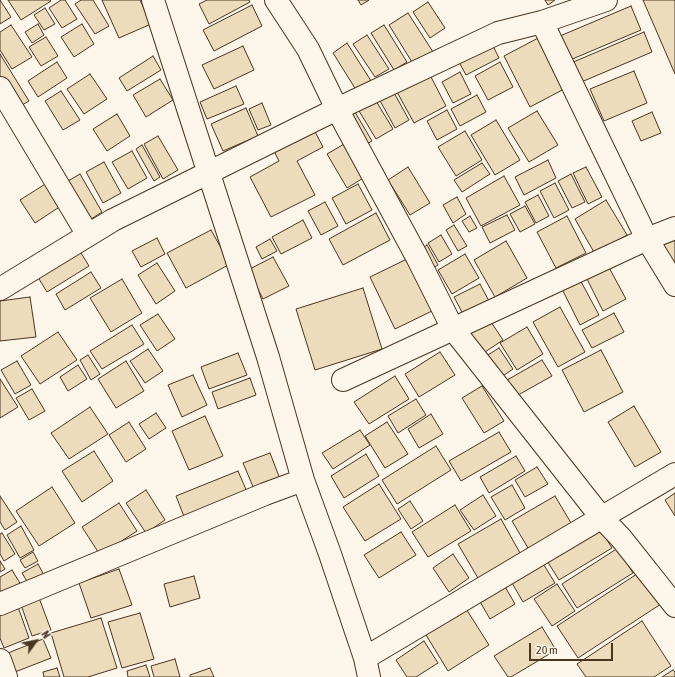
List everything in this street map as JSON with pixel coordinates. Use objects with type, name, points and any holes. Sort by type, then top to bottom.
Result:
[{"type":"street","points":[[153,0],[268,357],[303,480],[330,554],[367,667],[601,517],[675,474]]},
{"type":"street","points":[[276,0],[308,49],[337,109],[417,257],[453,329],[601,517],[621,538],[675,606]]},
{"type":"street","points":[[0,289],[113,220],[337,109],[498,33],[542,22],[606,0]]},
{"type":"street","points":[[542,22],[647,239],[675,285]]},
{"type":"street","points":[[0,88],[88,235]]},
{"type":"street","points":[[344,380],[647,239],[675,228]]},
{"type":"street","points":[[0,604],[265,494],[303,480]]},
{"type":"street","points":[[0,660],[6,677]]},
{"type":"building","points":[[0,0],[11,17],[0,24]]},
{"type":"building","points":[[8,0],[50,0],[51,1],[21,20]]},
{"type":"building","points":[[61,0],[65,0],[77,19],[62,28],[49,8]]},
{"type":"building","points":[[81,0],[93,0],[109,26],[95,34],[75,4]]},
{"type":"building","points":[[102,0],[140,0],[151,24],[119,38]]},
{"type":"building","points":[[207,0],[249,0],[250,2],[209,24],[199,4]]},
{"type":"building","points":[[358,0],[369,0],[361,5]]},
{"type":"building","points":[[545,0],[555,0],[548,5]]},
{"type":"building","points":[[643,0],[675,0],[675,74]]},
{"type":"building","points":[[428,2],[445,28],[430,38],[413,12]]},
{"type":"building","points":[[252,5],[262,26],[214,51],[203,30]]},
{"type":"building","points":[[631,6],[641,30],[570,60],[560,36]]},
{"type":"building","points":[[45,8],[55,24],[44,30],[34,15]]},
{"type":"building","points":[[408,13],[435,55],[415,67],[389,25]]},
{"type":"building","points":[[38,24],[44,35],[32,43],[25,32]]},
{"type":"building","points":[[82,24],[94,44],[74,57],[61,37]]},
{"type":"building","points":[[11,25],[32,57],[12,69],[0,50],[0,32]]},
{"type":"building","points":[[384,25],[407,62],[394,70],[371,33]]},
{"type":"building","points":[[644,32],[652,52],[579,83],[571,63]]},
{"type":"building","points":[[367,35],[389,69],[375,77],[353,44]]},
{"type":"building","points":[[46,37],[58,56],[41,66],[29,47]]},
{"type":"building","points":[[540,37],[566,88],[530,107],[504,56]]},
{"type":"building","points":[[491,42],[499,58],[466,75],[458,60]]},
{"type":"building","points":[[347,43],[373,84],[358,93],[333,53]]},
{"type":"building","points":[[243,46],[254,70],[214,89],[202,65]]},
{"type":"building","points":[[0,54],[29,101],[17,108],[0,81]]},
{"type":"building","points":[[153,56],[161,70],[127,91],[119,78]]},
{"type":"building","points":[[57,62],[67,78],[38,97],[28,81]]},
{"type":"building","points":[[500,62],[513,87],[488,100],[475,76]]},
{"type":"building","points":[[634,71],[647,103],[604,121],[590,89]]},
{"type":"building","points":[[460,72],[471,94],[453,103],[442,82]]},
{"type":"building","points":[[90,74],[107,99],[84,114],[67,89]]},
{"type":"building","points":[[430,75],[446,106],[414,123],[397,92]]},
{"type":"building","points":[[160,79],[173,100],[146,117],[133,95]]},
{"type":"building","points":[[236,86],[244,104],[207,119],[200,102]]},
{"type":"building","points":[[392,89],[409,120],[395,128],[378,97]]},
{"type":"building","points":[[61,91],[80,120],[63,130],[45,101]]},
{"type":"building","points":[[477,95],[486,112],[460,126],[451,109]]},
{"type":"building","points":[[373,96],[393,129],[376,139],[356,106]]},
{"type":"building","points":[[262,103],[271,125],[258,130],[249,109]]},
{"type":"building","points":[[352,107],[372,141],[362,147],[342,113]]},
{"type":"building","points":[[246,108],[258,136],[223,151],[211,124]]},
{"type":"building","points":[[447,110],[457,129],[437,140],[427,121]]},
{"type":"building","points":[[537,111],[558,145],[529,162],[508,128]]},
{"type":"building","points":[[652,112],[661,133],[641,141],[632,121]]},
{"type":"building","points":[[117,114],[130,136],[107,151],[93,129]]},
{"type":"building","points":[[496,120],[520,160],[495,175],[471,135]]},
{"type":"building","points":[[311,124],[323,147],[297,161],[315,195],[271,217],[250,177],[279,161],[271,145]]},
{"type":"building","points":[[465,131],[482,160],[456,176],[438,147]]},
{"type":"building","points":[[158,136],[178,170],[163,179],[144,144]]},
{"type":"building","points":[[346,143],[365,177],[347,188],[327,154]]},
{"type":"building","points":[[142,145],[160,177],[154,181],[136,149]]},
{"type":"building","points":[[132,151],[147,178],[128,189],[112,162]]},
{"type":"building","points":[[548,160],[556,178],[524,195],[515,177]]},
{"type":"building","points":[[104,162],[121,193],[103,203],[86,172]]},
{"type":"building","points":[[482,163],[490,174],[462,192],[454,180]]},
{"type":"building","points":[[408,167],[430,203],[410,215],[388,180]]},
{"type":"building","points":[[586,167],[602,197],[588,204],[573,173]]},
{"type":"building","points":[[80,174],[102,212],[85,223],[63,184]]},
{"type":"building","points":[[571,174],[585,202],[572,208],[558,181]]},
{"type":"building","points":[[504,176],[520,205],[481,226],[466,198]]},
{"type":"building","points":[[50,181],[64,204],[35,223],[20,200]]},
{"type":"building","points":[[555,183],[569,210],[554,218],[540,191]]},
{"type":"building","points":[[358,184],[372,210],[346,224],[332,198]]},
{"type":"building","points":[[538,195],[549,216],[536,223],[525,202]]},
{"type":"building","points":[[457,197],[466,214],[453,223],[443,205]]},
{"type":"building","points":[[606,200],[627,235],[595,254],[575,219]]},
{"type":"building","points":[[325,202],[338,226],[321,235],[308,211]]},
{"type":"building","points":[[525,206],[535,224],[520,232],[510,214]]},
{"type":"building","points":[[376,213],[390,240],[343,265],[329,239]]},
{"type":"building","points":[[507,215],[515,230],[490,243],[482,227]]},
{"type":"building","points":[[470,216],[477,228],[469,232],[462,221]]},
{"type":"building","points":[[567,216],[586,253],[556,268],[537,232]]},
{"type":"building","points":[[303,220],[312,238],[281,254],[272,237]]},
{"type":"building","points":[[454,225],[467,246],[458,251],[446,230]]},
{"type":"building","points":[[211,230],[230,264],[186,288],[167,253]]},
{"type":"building","points":[[441,235],[452,254],[439,262],[428,243]]},
{"type":"building","points":[[157,238],[165,254],[141,267],[132,251]]},
{"type":"building","points":[[270,239],[277,251],[262,259],[256,247]]},
{"type":"building","points":[[675,239],[675,274],[659,246]]},
{"type":"building","points":[[506,241],[527,278],[495,297],[474,260]]},
{"type":"building","points":[[427,245],[438,265],[429,271],[418,251]]},
{"type":"building","points":[[78,248],[89,266],[47,292],[36,274]]},
{"type":"building","points":[[465,254],[479,278],[452,294],[438,270]]},
{"type":"building","points":[[273,257],[289,286],[263,299],[248,270]]},
{"type":"building","points":[[407,259],[432,311],[395,329],[370,277]]},
{"type":"building","points":[[606,262],[626,299],[603,311],[584,273]]},
{"type":"building","points":[[157,263],[175,291],[156,304],[138,275]]},
{"type":"building","points":[[91,272],[101,288],[65,310],[56,294]]},
{"type":"building","points":[[578,276],[599,315],[580,325],[560,285]]},
{"type":"building","points":[[122,279],[142,313],[111,332],[90,298]]},
{"type":"building","points":[[480,284],[490,303],[464,316],[454,297]]},
{"type":"building","points":[[363,288],[382,349],[315,370],[296,309]]},
{"type":"building","points":[[30,297],[36,337],[0,341],[0,301]]},
{"type":"building","points":[[560,307],[585,352],[558,367],[533,322]]},
{"type":"building","points":[[614,313],[624,332],[592,348],[582,330]]},
{"type":"building","points":[[158,314],[175,339],[157,351],[140,325]]},
{"type":"building","points":[[487,316],[503,340],[482,354],[466,330]]},
{"type":"building","points":[[132,325],[144,344],[102,369],[90,351]]},
{"type":"building","points":[[527,327],[543,354],[517,370],[500,343]]},
{"type":"building","points":[[58,332],[77,360],[40,384],[21,356]]},
{"type":"building","points":[[499,348],[513,369],[497,380],[483,358]]},
{"type":"building","points":[[148,349],[163,371],[145,383],[130,361]]},
{"type":"building","points":[[601,350],[623,392],[584,412],[562,370]]},
{"type":"building","points":[[440,352],[455,375],[419,397],[405,374]]},
{"type":"building","points":[[238,353],[247,375],[209,389],[201,367]]},
{"type":"building","points":[[88,355],[100,374],[91,380],[80,360]]},
{"type":"building","points":[[542,360],[552,376],[511,399],[502,383]]},
{"type":"building","points":[[17,361],[31,385],[15,394],[1,370]]},
{"type":"building","points":[[126,361],[144,391],[116,408],[98,379]]},
{"type":"building","points":[[78,365],[87,379],[68,391],[60,377]]},
{"type":"building","points":[[193,375],[207,405],[182,417],[168,385]]},
{"type":"building","points":[[395,376],[409,399],[369,424],[354,402]]},
{"type":"building","points":[[250,378],[256,395],[218,409],[212,392]]},
{"type":"building","points":[[0,379],[18,407],[0,418]]},
{"type":"building","points":[[482,386],[504,421],[484,433],[462,398]]},
{"type":"building","points":[[32,389],[45,411],[29,420],[16,398]]},
{"type":"building","points":[[416,399],[426,415],[398,433],[388,416]]},
{"type":"building","points":[[634,406],[661,452],[635,467],[608,422]]},
{"type":"building","points":[[90,407],[108,434],[69,459],[51,433]]},
{"type":"building","points":[[156,413],[166,428],[149,439],[139,424]]},
{"type":"building","points":[[431,414],[443,434],[419,448],[408,429]]},
{"type":"building","points":[[205,416],[223,456],[189,470],[172,431]]},
{"type":"building","points":[[129,422],[146,449],[126,462],[109,435]]},
{"type":"building","points":[[387,422],[408,454],[385,468],[365,436]]},
{"type":"building","points":[[360,430],[370,445],[333,469],[322,453]]},
{"type":"building","points":[[499,432],[511,452],[461,481],[449,461]]},
{"type":"building","points":[[436,446],[451,470],[397,504],[382,480]]},
{"type":"building","points":[[94,451],[113,481],[82,502],[62,471]]},
{"type":"building","points":[[270,453],[280,479],[254,489],[243,463]]},
{"type":"building","points":[[366,454],[379,476],[344,498],[331,476]]},
{"type":"building","points":[[516,456],[525,471],[489,493],[480,477]]},
{"type":"building","points":[[537,467],[548,484],[525,497],[515,480]]},
{"type":"building","points":[[238,471],[248,494],[185,519],[176,496]]},
{"type":"building","points":[[379,484],[401,519],[365,541],[343,507]]},
{"type":"building","points":[[512,485],[525,508],[505,520],[491,497]]},
{"type":"building","points":[[52,487],[75,523],[39,546],[16,511]]},
{"type":"building","points":[[146,490],[165,520],[146,533],[126,503]]},
{"type":"building","points":[[675,493],[675,516],[665,500]]},
{"type":"building","points":[[483,495],[496,516],[474,530],[460,510]]},
{"type":"building","points":[[0,496],[17,522],[5,530],[0,522]]},
{"type":"building","points":[[555,496],[574,528],[531,553],[512,521]]},
{"type":"building","points":[[410,501],[423,521],[411,529],[398,509]]},
{"type":"building","points":[[119,503],[137,531],[100,555],[82,527]]},
{"type":"building","points":[[455,505],[471,531],[428,557],[412,532]]},
{"type":"building","points":[[501,519],[524,560],[482,585],[458,544]]},
{"type":"building","points":[[597,524],[612,548],[559,580],[544,556]]},
{"type":"building","points":[[21,526],[34,550],[20,558],[7,535]]},
{"type":"building","points":[[401,532],[416,555],[379,578],[364,555]]},
{"type":"building","points":[[2,533],[15,554],[4,561],[0,554],[0,534]]},
{"type":"building","points":[[618,548],[633,573],[577,608],[562,584]]},
{"type":"building","points":[[33,552],[38,561],[25,568],[20,560]]},
{"type":"building","points":[[453,554],[469,578],[449,592],[433,568]]},
{"type":"building","points":[[539,557],[555,583],[523,602],[508,576]]},
{"type":"building","points":[[0,561],[5,569],[0,572]]},
{"type":"building","points":[[38,564],[46,579],[31,588],[22,573]]},
{"type":"building","points":[[119,569],[132,605],[91,618],[79,583]]},
{"type":"building","points":[[12,570],[21,585],[0,597],[0,577]]},
{"type":"building","points":[[640,572],[661,604],[578,658],[557,626]]},
{"type":"building","points":[[194,576],[200,598],[170,607],[164,584]]},
{"type":"building","points":[[500,578],[515,604],[490,619],[475,593]]},
{"type":"building","points":[[557,584],[575,611],[552,626],[534,599]]},
{"type":"building","points":[[38,595],[51,630],[32,636],[20,602]]},
{"type":"building","points":[[17,604],[29,638],[4,648],[0,638],[0,610]]},
{"type":"building","points":[[463,604],[489,645],[448,671],[423,630]]},
{"type":"building","points":[[140,613],[154,659],[122,668],[108,622]]},
{"type":"building","points":[[101,618],[117,668],[88,677],[64,677],[51,633]]},
{"type":"building","points":[[642,621],[671,666],[654,677],[586,677],[577,664]]},
{"type":"building","points":[[542,627],[556,650],[511,677],[508,677],[494,656]]},
{"type":"building","points":[[43,639],[51,658],[15,672],[8,653]]},
{"type":"building","points":[[424,641],[438,663],[416,677],[407,677],[396,660]]},
{"type":"building","points":[[175,659],[180,677],[154,677],[151,666]]},
{"type":"building","points":[[146,665],[150,677],[128,677],[127,671]]},
{"type":"building","points":[[57,668],[60,677],[44,677],[43,672]]},
{"type":"building","points":[[210,668],[214,677],[190,677],[190,675]]},
{"type":"building","points":[[673,670],[675,672],[675,677],[662,677]]}]
